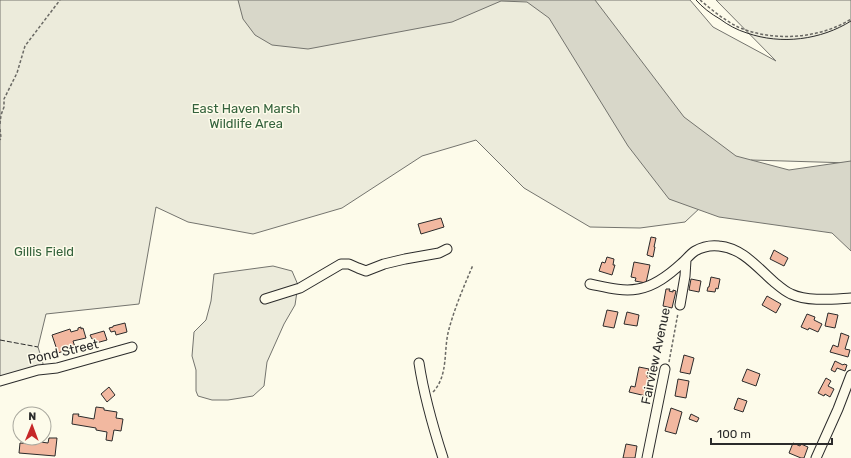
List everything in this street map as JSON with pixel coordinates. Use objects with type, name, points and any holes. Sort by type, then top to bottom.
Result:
[{"type":"street","points":[[590,284],[627,290],[638,289],[651,285],[663,279],[676,269],[695,251],[710,246],[728,248],[739,252],[790,294],[808,298],[851,298]]},
{"type":"street","points":[[265,299],[300,288],[341,264],[349,264],[366,271],[384,264],[439,253],[447,249]]},
{"type":"street","name":"Fairview Avenue","points":[[680,305],[686,260]]},
{"type":"street","name":"Pond Street","points":[[0,381],[38,370],[57,368],[132,347]]},
{"type":"street","points":[[419,363],[430,416],[443,458]]},
{"type":"street","name":"Fairview Avenue","points":[[647,458],[665,369]]},
{"type":"street","points":[[816,458],[838,409],[851,375]]},
{"type":"path","points":[[0,124],[4,107],[4,99],[17,73],[25,46],[60,0]]},
{"type":"path","points":[[700,0],[738,27],[772,36],[806,36],[834,28],[851,19]]},
{"type":"path","points":[[0,129],[0,140]]},
{"type":"path","points":[[425,396],[431,394],[442,375],[453,315],[473,265]]},
{"type":"path","name":"Fairview Avenue","points":[[665,369],[669,362],[676,319],[680,305]]},
{"type":"green space","name":"East Haven Marsh Wildlife Area","points":[[0,0],[690,0],[713,27],[776,61],[716,0],[851,0],[851,163],[751,160],[685,222],[640,228],[590,227],[524,188],[476,140],[422,156],[342,208],[253,234],[188,222],[156,207],[139,304],[46,314],[38,347],[44,367],[0,377]]},
{"type":"green space","points":[[273,266],[292,271],[298,285],[295,305],[284,324],[267,362],[264,386],[253,396],[228,400],[212,400],[198,396],[196,391],[196,370],[192,356],[194,332],[206,320],[211,301],[214,274]]},
{"type":"shaded area","points":[[238,0],[595,0],[684,117],[736,156],[789,170],[851,161],[851,251],[832,233],[719,217],[669,199],[628,146],[549,18],[527,2],[501,1],[452,22],[308,49],[272,45],[255,35],[243,19]]},
{"type":"building","points":[[441,218],[444,227],[421,234],[418,224]]},
{"type":"building","points":[[651,237],[656,238],[653,257],[647,255]]},
{"type":"building","points":[[774,250],[788,258],[784,266],[770,259]]},
{"type":"building","points":[[607,257],[614,259],[613,265],[615,265],[612,275],[599,271],[602,262],[605,263]]},
{"type":"building","points":[[634,262],[650,265],[646,283],[635,281],[636,278],[631,277]]},
{"type":"building","points":[[711,277],[720,279],[718,289],[716,288],[715,292],[707,291]]},
{"type":"building","points":[[691,279],[701,281],[699,292],[689,290]]},
{"type":"building","points":[[666,289],[670,289],[669,291],[673,292],[673,290],[676,291],[672,308],[663,306]]},
{"type":"building","points":[[767,296],[781,304],[776,313],[762,305]]},
{"type":"building","points":[[607,310],[618,312],[614,328],[603,326]]},
{"type":"building","points":[[627,312],[639,315],[637,326],[624,324]]},
{"type":"building","points":[[828,313],[838,315],[835,328],[825,326]]},
{"type":"building","points":[[807,314],[815,317],[814,320],[822,324],[818,332],[809,328],[808,330],[801,327]]},
{"type":"building","points":[[125,323],[127,332],[116,335],[115,331],[111,332],[109,328],[113,326]]},
{"type":"building","points":[[81,327],[81,329],[83,328],[86,338],[73,341],[75,347],[58,353],[52,335],[70,329],[71,332],[78,330],[78,328]]},
{"type":"building","points":[[104,331],[107,340],[96,343],[90,335]]},
{"type":"building","points":[[841,333],[849,336],[845,349],[850,350],[848,357],[830,352],[833,345],[838,347]]},
{"type":"building","points":[[684,355],[694,358],[690,374],[680,372]]},
{"type":"building","points":[[835,361],[843,365],[847,365],[845,371],[837,368],[835,372],[831,370]]},
{"type":"building","points":[[639,367],[649,369],[647,377],[650,378],[646,396],[629,392],[631,386],[635,387]]},
{"type":"building","points":[[747,369],[760,374],[756,386],[742,381]]},
{"type":"building","points":[[826,378],[831,381],[828,386],[834,389],[830,397],[825,394],[824,396],[818,393]]},
{"type":"building","points":[[678,379],[689,381],[686,398],[675,396]]},
{"type":"building","points":[[109,387],[115,395],[107,402],[101,394]]},
{"type":"building","points":[[738,398],[747,401],[743,412],[734,409]]},
{"type":"building","points":[[96,407],[117,412],[116,418],[123,419],[121,431],[114,430],[112,441],[106,440],[107,432],[96,430],[96,428],[72,424],[73,414],[79,414],[78,416],[94,419]]},
{"type":"building","points":[[671,408],[682,412],[676,434],[665,431]]},
{"type":"building","points":[[691,414],[699,418],[697,422],[689,419]]},
{"type":"building","points":[[52,438],[57,438],[55,456],[19,453],[20,446],[52,446]]},
{"type":"building","points":[[793,443],[808,447],[804,458],[789,453]]},
{"type":"building","points":[[626,444],[637,446],[635,458],[623,458]]},
{"type":"tram line","points":[[696,0],[710,13],[733,27],[760,37],[773,39],[800,39],[814,36],[827,33],[851,21]]},
{"type":"fence","points":[[0,340],[38,347]]},
{"type":"park label","name":"Gillis Field","points":[[44,251]]}]
